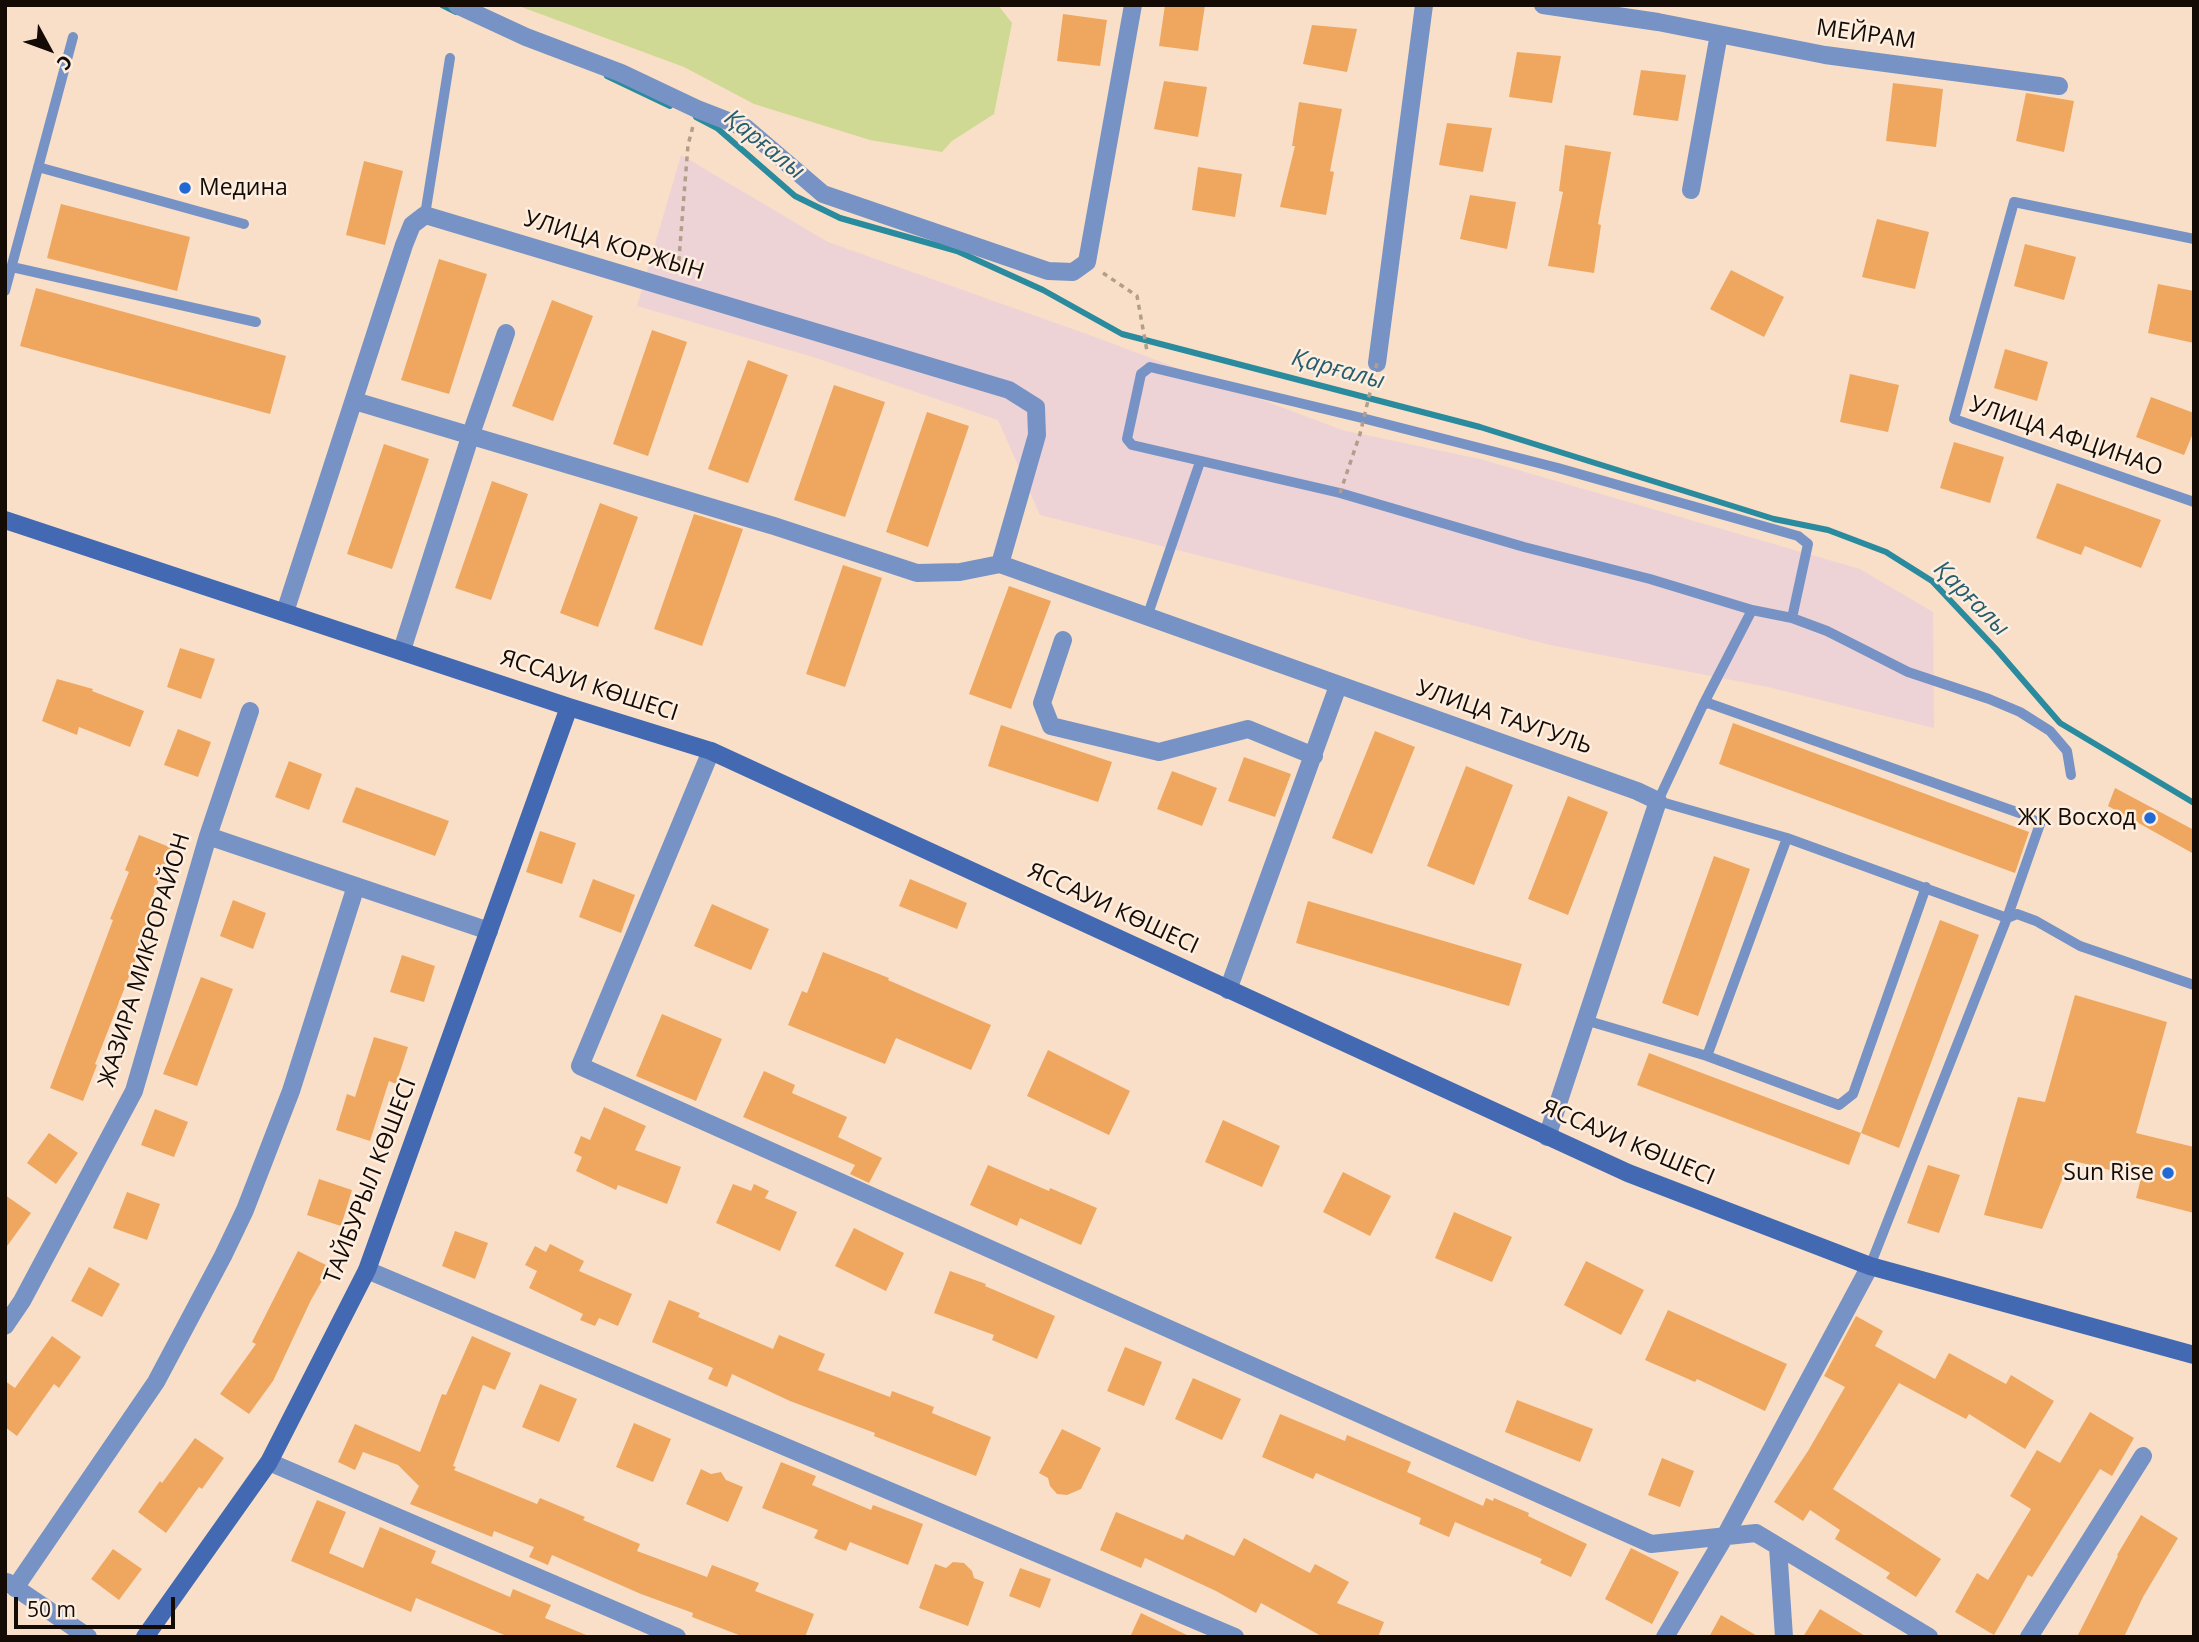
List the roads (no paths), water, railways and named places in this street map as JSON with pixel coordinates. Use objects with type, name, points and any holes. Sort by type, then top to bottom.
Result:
[{"type":"main road","name":"ЯССАУИ КӨШЕСІ","points":[[5,520],[569,707],[711,751],[1628,1173],[1870,1265],[2194,1355]]},
{"type":"main road","name":"ТАЙБУРЫЛ КӨШЕСІ","points":[[145,1637],[269,1462],[367,1270],[569,707]]},
{"type":"street","points":[[457,5],[526,37],[621,73],[746,128],[823,194],[1048,271],[1073,272],[1087,262],[1133,5]]},
{"type":"street","points":[[1377,363],[1424,5]]},
{"type":"street","name":"МЕЙРАМ","points":[[1543,5],[1659,13],[1719,34],[1825,55],[2059,86]]},
{"type":"street","points":[[1691,190],[1719,34]]},
{"type":"street","points":[[285,612],[404,245],[412,225],[425,215]]},
{"type":"street","name":"УЛИЦА КОРЖЫН","points":[[425,215],[1009,390],[1036,407],[1037,435],[1000,564]]},
{"type":"street","points":[[402,650],[506,333]]},
{"type":"street","points":[[355,401],[771,525],[917,573],[960,572],[1000,564]]},
{"type":"street","name":"УЛИЦА ТАУГУЛЬ","points":[[1000,564],[1637,791],[1658,801]]},
{"type":"street","points":[[1063,640],[1042,704],[1051,726],[1159,752],[1248,729],[1314,756]]},
{"type":"street","points":[[1228,990],[1338,686]]},
{"type":"street","name":"ЖАЗИРА МИКРОРАЙОН","points":[[5,1326],[22,1301],[134,1091],[208,836],[250,711]]},
{"type":"street","points":[[711,751],[580,1066],[1651,1544],[1755,1534],[1929,1637]]},
{"type":"street","points":[[1547,1137],[1658,801]]},
{"type":"street","points":[[208,836],[489,931]]},
{"type":"street","points":[[88,1637],[10,1585],[156,1382],[223,1256],[245,1210],[291,1091],[356,886]]},
{"type":"street","points":[[1665,1637],[1724,1538],[1870,1265]]},
{"type":"street","points":[[367,1270],[1235,1637]]},
{"type":"street","points":[[2029,1637],[2143,1456]]},
{"type":"street","points":[[269,1462],[677,1637]]},
{"type":"street","points":[[1778,1547],[1784,1637]]},
{"type":"lane","points":[[5,291],[73,37]]},
{"type":"lane","points":[[425,215],[450,58]]},
{"type":"lane","points":[[38,167],[244,224]]},
{"type":"lane","name":"УЛИЦА АФЦИНАО","points":[[2194,239],[2014,202],[1954,419],[2194,502]]},
{"type":"lane","points":[[12,267],[257,322]]},
{"type":"lane","points":[[1792,618],[1808,544],[1798,536],[1559,468],[1362,418],[1150,367],[1141,374],[1127,439],[1132,444],[1340,493],[1524,547],[1650,579],[1752,610],[1792,618],[1827,631],[1908,672],[2020,712],[2050,731],[2067,751],[2071,775]]},
{"type":"lane","points":[[1147,617],[1200,462]]},
{"type":"lane","points":[[1752,610],[1658,801],[1787,838],[2007,918],[2017,914],[2036,921],[2080,946],[2194,985]]},
{"type":"lane","points":[[1703,705],[1708,702],[2025,814],[2040,824],[2007,918],[1870,1265]]},
{"type":"lane","points":[[1707,1056],[1787,838]]},
{"type":"lane","points":[[1585,1020],[1707,1056],[1839,1105],[1853,1094],[1926,887]]},
{"type":"waterway","name":"Қарғалы","points":[[442,5],[456,12]]},
{"type":"waterway","name":"Қарғалы","points":[[607,76],[670,106]]},
{"type":"waterway","name":"Қарғалы","points":[[696,117],[717,128],[795,196],[840,218],[957,251],[1043,290],[1122,334],[1480,427],[1774,519],[1828,530],[1886,552],[1932,581],[2060,723],[2194,803]]},
{"type":"place","name":"Медина","points":[[185,188]]},
{"type":"place","name":"ЖК Восход","points":[[2150,818]]},
{"type":"place","name":"Sun Rise","points":[[2168,1173]]}]
